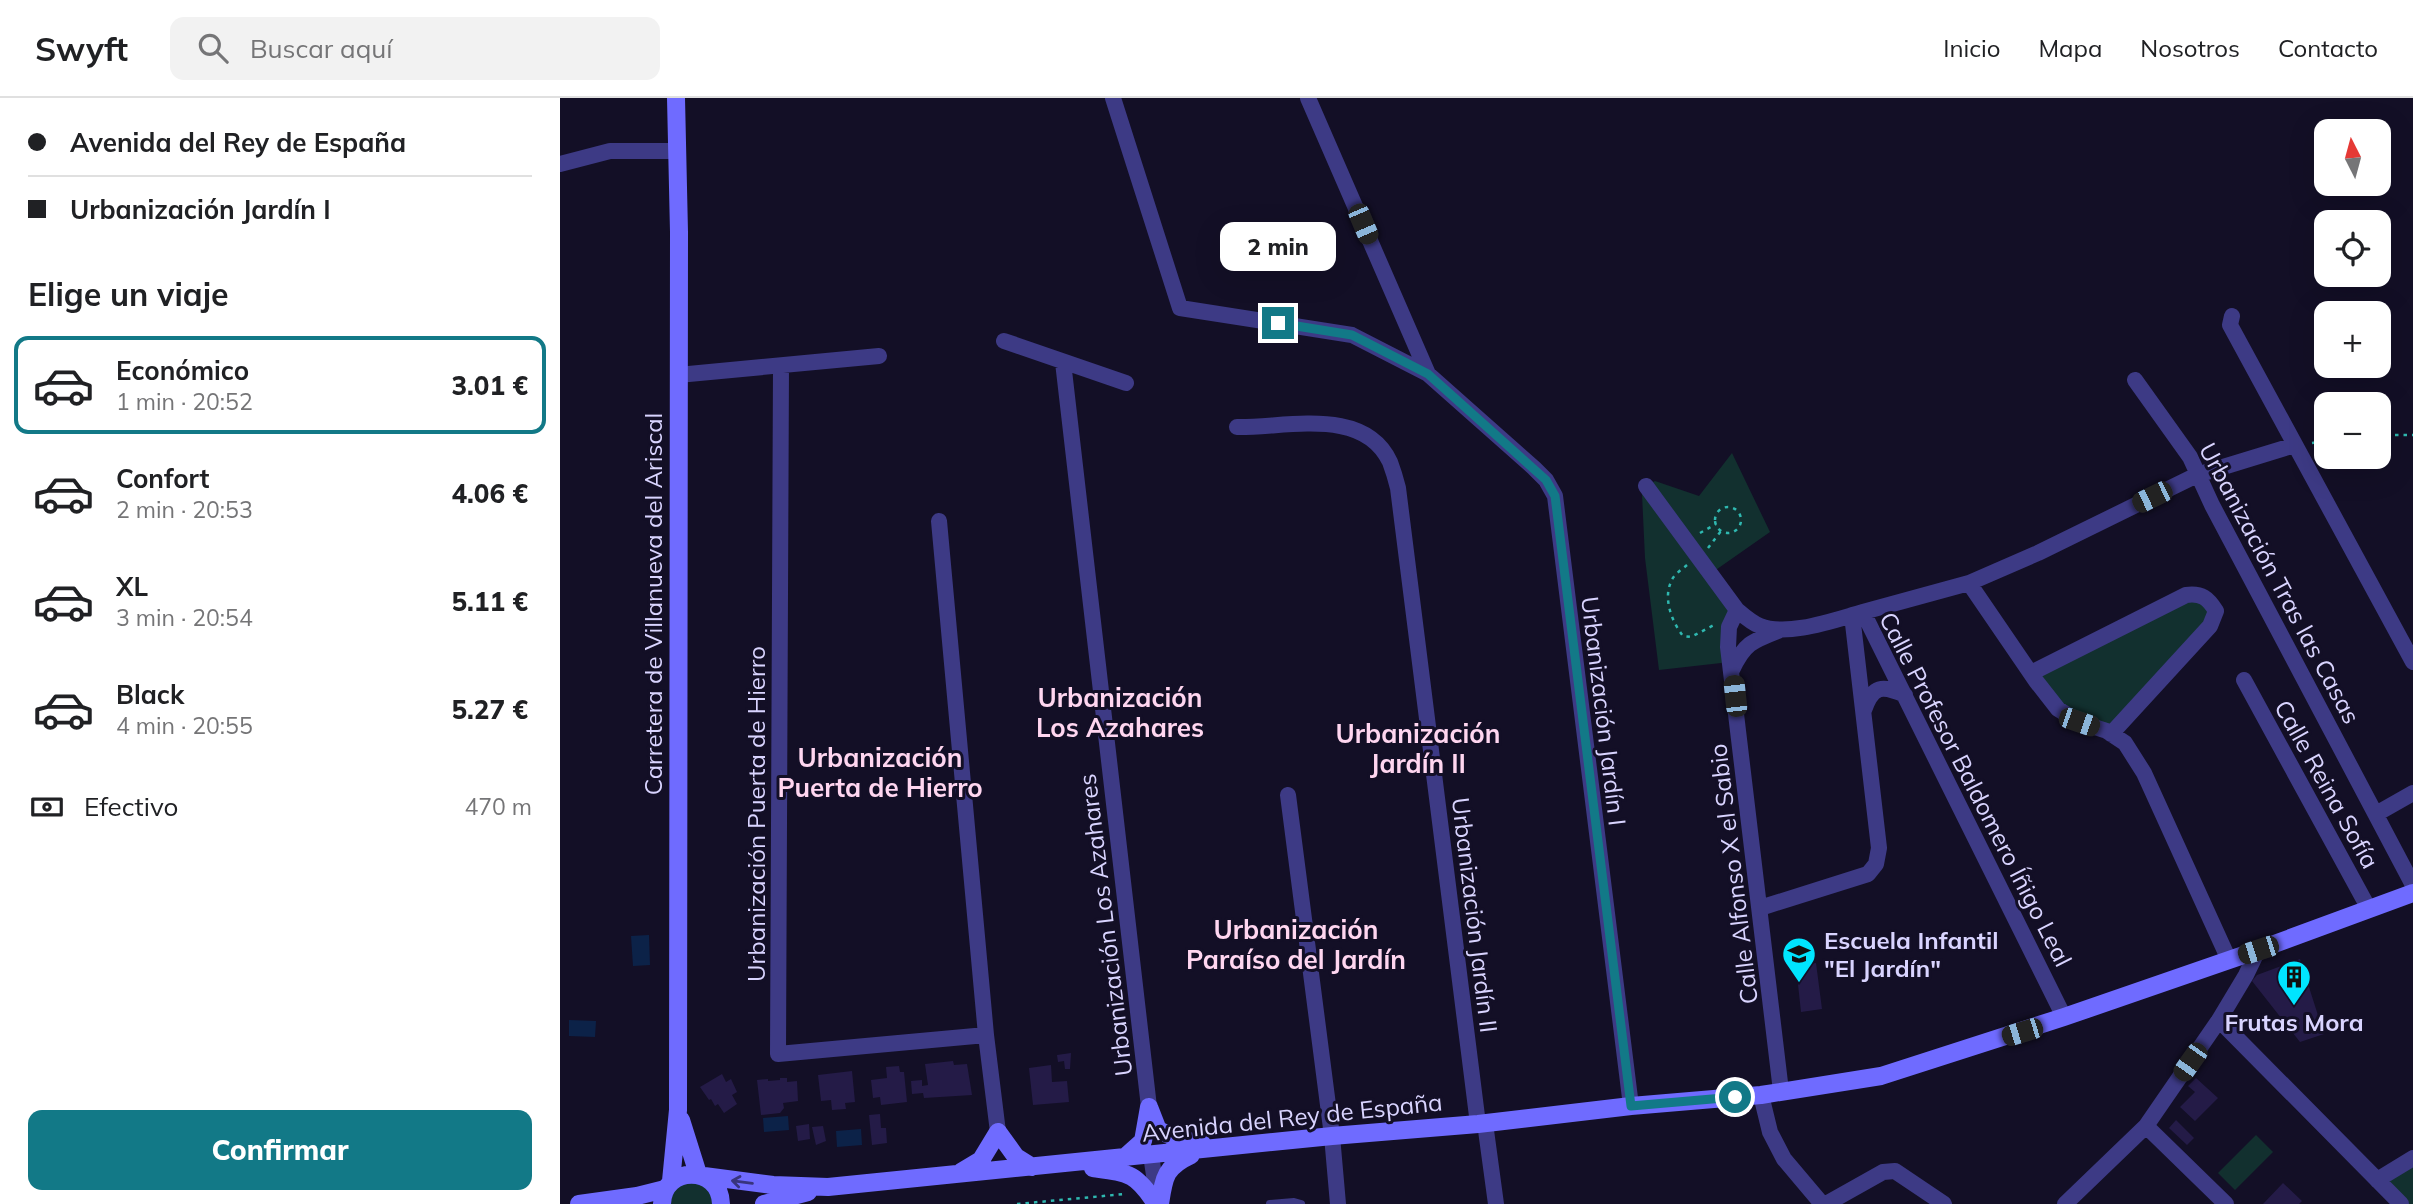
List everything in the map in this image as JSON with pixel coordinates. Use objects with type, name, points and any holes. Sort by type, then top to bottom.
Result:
[{"type":"main road","name":"Carretera de Villanueva del Ariscal","points":[[676,98],[679,232],[678,1110]]},
{"type":"main road","name":"Avenida del Rey de España","points":[[701,1175],[773,1185],[828,1186],[1761,1095],[1881,1076],[2230,960],[2413,893]]},
{"type":"main road","points":[[1149,1107],[1157,1130],[1183,1141],[1257,1144]]},
{"type":"main road","points":[[1124,1158],[1143,1141],[1149,1107]]},
{"type":"main road","points":[[678,1110],[701,1175]]},
{"type":"main road","points":[[666,1191],[678,1110]]},
{"type":"main road","points":[[998,1132],[1016,1157],[1036,1167],[1088,1167],[1123,1172],[1143,1184],[1153,1201]]},
{"type":"main road","points":[[988,1172],[1000,1159],[998,1132]]},
{"type":"main road","points":[[957,1175],[981,1160],[998,1132]]},
{"type":"main road","points":[[1153,1201],[1172,1164],[1204,1150]]},
{"type":"main road","points":[[579,1204],[666,1191],[680,1176],[701,1175],[713,1182],[719,1191],[721,1204]]},
{"type":"main road","name":"Avenida del Rey de España","points":[[764,1204],[828,1186]]},
{"type":"street","name":"Urbanización Jardín I","points":[[1113,98],[1180,307],[1352,335],[1428,374],[1534,468],[1546,480],[1555,496],[1631,1106]]},
{"type":"street","name":"Urbanización Jardín I","points":[[1308,98],[1428,374]]},
{"type":"street","points":[[560,164],[610,151],[677,150]]},
{"type":"street","points":[[2232,316],[2230,325],[2413,662]]},
{"type":"street","points":[[1004,341],[1126,383]]},
{"type":"street","points":[[678,375],[879,356]]},
{"type":"street","name":"Urbanización Los Azahares","points":[[1063,362],[1149,1107]]},
{"type":"street","name":"Urbanización Puerta de Hierro","points":[[780,366],[778,1054],[986,1035]]},
{"type":"street","name":"Urbanización Tras las Casas","points":[[2135,380],[2190,457],[2197,475],[2413,885]]},
{"type":"street","name":"Urbanización Jardín II","points":[[1237,427],[1314,423],[1344,425],[1372,438],[1389,460],[1398,488],[1482,1123],[1496,1204]]},
{"type":"street","points":[[1760,908],[1868,874],[1876,864],[1879,848],[1863,712],[1857,614],[1969,583],[2038,553],[2197,475],[2295,445]]},
{"type":"street","points":[[1646,486],[1737,610],[1757,626],[1778,631]]},
{"type":"street","points":[[939,521],[986,1035],[998,1132]]},
{"type":"street","points":[[1969,583],[2058,709],[2125,743],[2144,773],[2230,960]]},
{"type":"street","points":[[2031,673],[2186,594],[2198,593],[2209,600],[2216,611],[2210,626],[2111,734]]},
{"type":"street","name":"Calle Alfonso X el Sabio","points":[[1737,610],[1729,627],[1728,648],[1781,1091]]},
{"type":"street","name":"Calle Profesor Baldomero Íñigo Leal","points":[[1732,670],[1741,650],[1759,638],[1778,631],[1857,614],[1905,695],[2064,1017]]},
{"type":"street","name":"Calle Reina Sofía","points":[[2244,680],[2369,909]]},
{"type":"street","points":[[1863,712],[1869,696],[1879,688],[1889,688],[1905,695]]},
{"type":"street","points":[[2376,814],[2413,793]]},
{"type":"street","points":[[1288,795],[1332,1136],[1338,1204]]},
{"type":"street","points":[[2065,1204],[2146,1126],[2219,1020],[2258,950]]},
{"type":"street","points":[[2219,1020],[2401,1204]]},
{"type":"street","points":[[1761,1095],[1770,1132],[1784,1159],[1824,1204],[1883,1172],[1895,1171],[1944,1204]]},
{"type":"street","points":[[2146,1126],[2226,1204]]},
{"type":"street","points":[[1151,1155],[1153,1201]]},
{"type":"street","points":[[2377,1180],[2413,1158]]},
{"type":"lane","points":[[1270,1204],[1301,1204]]},
{"type":"path","points":[[2391,435],[2413,435]]},
{"type":"path","points":[[1733,508],[1740,513],[1741,522],[1736,530],[1729,533],[1718,528],[1715,520],[1720,509],[1733,508]]},
{"type":"path","points":[[1697,556],[1671,579],[1669,590],[1674,625],[1683,636],[1691,637],[1711,625],[1729,627]]},
{"type":"path","points":[[1017,1204],[1126,1194]]},
{"type":"green space","points":[[1732,453],[1770,532],[1710,574],[1737,610],[1730,662],[1659,670],[1645,558],[1642,494],[1646,486],[1655,481],[1699,496]]},
{"type":"green space","points":[[2186,595],[2216,611],[2111,734],[2079,722],[2031,673]]},
{"type":"green space","points":[[2256,1135],[2273,1152],[2235,1190],[2218,1173]]},
{"type":"green space","points":[[2413,1158],[2413,1204],[2401,1204],[2377,1180]]},
{"type":"green space","points":[[703,1180],[717,1204],[666,1204],[671,1188]]},
{"type":"water","points":[[649,935],[650,965],[633,966],[631,936]]},
{"type":"water","points":[[569,1020],[596,1021],[595,1037],[569,1036]]},
{"type":"water","points":[[788,1116],[789,1130],[764,1132],[763,1118]]},
{"type":"water","points":[[861,1129],[862,1145],[837,1147],[836,1131]]},
{"type":"building","name":"Frutas Mora","points":[[2300,959],[2324,1034],[2300,1042],[2252,981],[2257,975]]},
{"type":"building","points":[[1816,963],[1822,1009],[1801,1012],[1796,966]]},
{"type":"building","points":[[1071,1053],[1070,1069],[1065,1069],[1064,1061],[1058,1062],[1057,1055]]},
{"type":"building","points":[[953,1061],[954,1065],[967,1064],[972,1095],[924,1098],[923,1093],[912,1094],[911,1081],[922,1080],[922,1086],[928,1085],[925,1064]]},
{"type":"building","points":[[1051,1065],[1052,1082],[1067,1081],[1069,1102],[1033,1105],[1029,1068]]},
{"type":"building","points":[[899,1066],[900,1072],[904,1072],[907,1102],[881,1105],[880,1097],[873,1098],[871,1080],[887,1078],[886,1067]]},
{"type":"building","points":[[852,1071],[855,1102],[845,1103],[846,1109],[832,1110],[831,1100],[821,1101],[818,1075]]},
{"type":"building","points":[[722,1074],[726,1082],[731,1079],[737,1092],[732,1095],[737,1104],[724,1113],[718,1104],[715,1106],[711,1099],[709,1100],[700,1087]]},
{"type":"building","points":[[787,1078],[787,1082],[797,1081],[798,1101],[783,1103],[784,1108],[780,1113],[761,1115],[757,1080]]},
{"type":"building","points":[[2196,1078],[2218,1098],[2195,1121],[2180,1107],[2195,1092],[2188,1086]]},
{"type":"building","points":[[880,1114],[881,1128],[886,1128],[887,1143],[872,1145],[869,1115]]},
{"type":"building","points":[[2176,1120],[2194,1138],[2187,1145],[2169,1128]]},
{"type":"building","points":[[809,1124],[810,1139],[798,1141],[796,1126]]},
{"type":"building","points":[[823,1126],[826,1141],[816,1145],[812,1127]]},
{"type":"building","points":[[2283,1183],[2302,1201],[2299,1204],[2263,1204]]},
{"type":"place","name":"Escuela Infantil \"El Jardín\"","points":[[1799,984]]},
{"type":"place","name":"Frutas Mora","points":[[2294,1007]]},
{"type":"district","name":"Urbanización Los Azahares","points":[[1120,712]]},
{"type":"district","name":"Urbanización Jardín II","points":[[1418,748]]},
{"type":"district","name":"Urbanización Puerta de Hierro","points":[[880,772]]},
{"type":"district","name":"Urbanización Paraíso del Jardín","points":[[1296,944]]},
{"type":"route","points":[[1278,323],[1352,335],[1428,374],[1546,480],[1555,496],[1631,1106],[1735,1097]]}]
